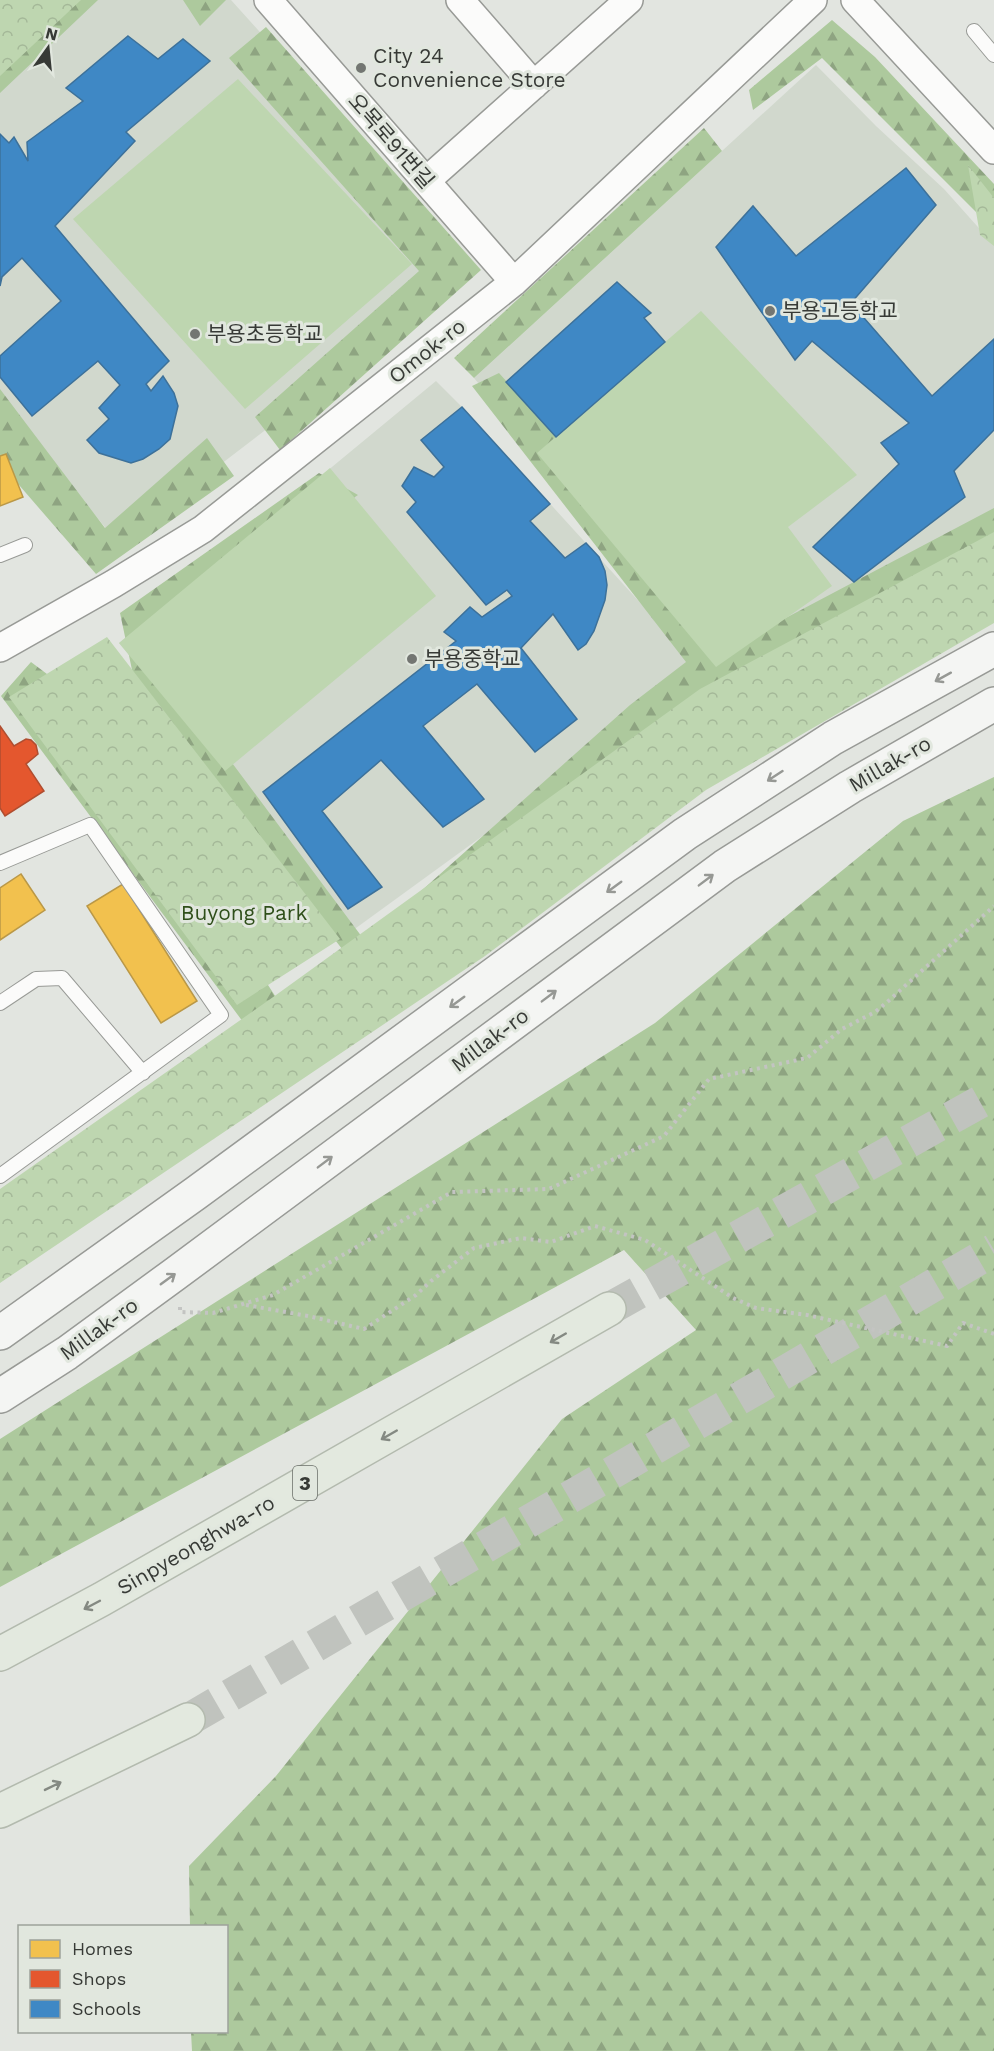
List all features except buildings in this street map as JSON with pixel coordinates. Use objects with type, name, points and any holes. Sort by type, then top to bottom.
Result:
[{"type":"highway","name":"Sinpyeonghwa-ro","points":[[0,1654],[102,1599],[609,1309]]},
{"type":"highway","points":[[0,1811],[188,1720]]},
{"type":"main road","points":[[0,1333],[196,1193],[686,834],[833,738],[991,650]]},
{"type":"main road","name":"Millak-ro","points":[[0,1396],[67,1353],[725,866],[850,787],[994,704]]},
{"type":"street","name":"오목로91번길","points":[[268,0],[514,282]]},
{"type":"street","points":[[460,0],[534,85]]},
{"type":"street","points":[[426,181],[629,0]]},
{"type":"street","name":"Omok-ro","points":[[0,648],[113,584],[202,529],[514,282],[813,0]]},
{"type":"street","points":[[855,0],[994,150]]},
{"type":"lane","points":[[974,31],[994,55]]},
{"type":"lane","points":[[0,555],[25,545]]},
{"type":"lane","points":[[0,863],[90,825],[221,1015],[0,1176]]},
{"type":"lane","points":[[0,1003],[36,979],[62,978],[142,1073]]},
{"type":"path","points":[[175,1274],[180,1312],[213,1313],[273,1295],[452,1192],[549,1189],[664,1136],[709,1079],[807,1058],[842,1029],[875,1012],[994,906]]},
{"type":"shaded area","name":"부용초등학교","points":[[81,0],[231,0],[474,270],[118,543],[0,399],[0,76]]},
{"type":"shaded area","name":"부용고등학교","points":[[816,65],[876,126],[944,189],[994,245],[994,519],[716,667],[474,378]]},
{"type":"shaded area","name":"부용중학교","points":[[436,381],[705,674],[345,936],[225,771],[119,643]]},
{"type":"green space","points":[[0,0],[81,0],[0,76]]},
{"type":"green space","points":[[3,0],[98,0],[0,93],[0,3]]},
{"type":"green space","points":[[183,0],[226,0],[200,26]]},
{"type":"green space","points":[[832,20],[875,57],[994,184],[994,232],[822,58],[753,110],[749,90]]},
{"type":"green space","points":[[266,27],[481,270],[280,450],[255,417],[419,271],[229,58]]},
{"type":"green space","points":[[238,79],[412,264],[245,409],[73,219]]},
{"type":"green space","points":[[704,128],[722,151],[474,378],[454,358]]},
{"type":"green space","points":[[968,165],[994,198],[994,246],[980,235]]},
{"type":"green space","points":[[701,311],[857,475],[788,527],[832,586],[716,667],[537,453]]},
{"type":"green space","points":[[499,373],[740,642],[994,508],[994,589],[249,1030],[1,696],[31,662],[83,701],[281,1005],[346,954],[135,684],[120,613],[319,473],[358,495],[141,641],[365,941],[630,705],[686,662],[472,386]]},
{"type":"green space","points":[[0,389],[105,528],[207,438],[234,476],[96,574],[0,463]]},
{"type":"green space","points":[[330,468],[436,596],[225,771],[119,643]]},
{"type":"green space","points":[[994,532],[994,623],[706,790],[485,956],[0,1283],[0,1189],[276,995],[700,689]]},
{"type":"green space","name":"Buyong Park","points":[[107,637],[340,939],[237,1005],[9,697]]},
{"type":"green space","points":[[994,777],[994,2051],[192,2051],[191,2033],[228,2033],[228,1925],[190,1925],[189,1866],[276,1776],[562,1419],[696,1330],[624,1250],[0,1587],[0,1439],[655,1023],[903,821]]},
{"type":"tunnel","points":[[609,1309],[994,1094]]},
{"type":"tunnel","points":[[188,1720],[994,1250]]},
{"type":"place","name":"City 24 Convenience Store","points":[[361,68]]},
{"type":"place","name":"부용고등학교","points":[[770,311]]},
{"type":"place","name":"부용초등학교","points":[[195,334]]},
{"type":"place","name":"부용중학교","points":[[412,659]]}]
